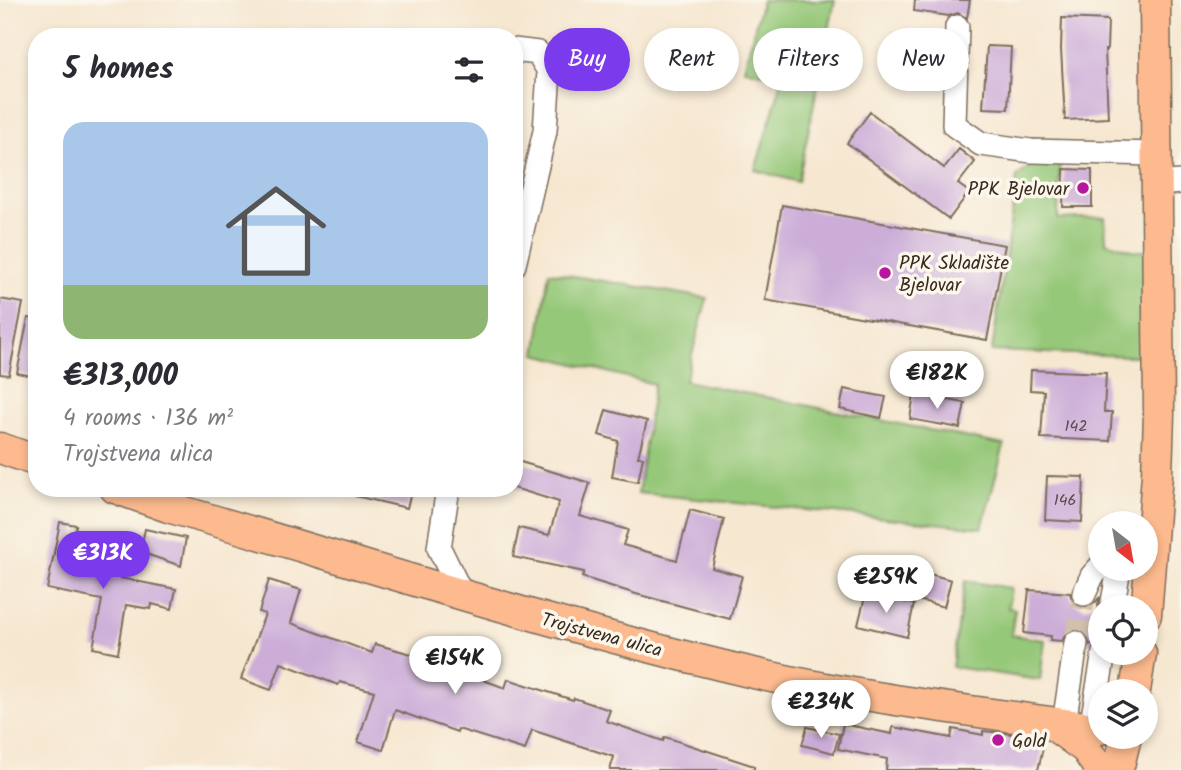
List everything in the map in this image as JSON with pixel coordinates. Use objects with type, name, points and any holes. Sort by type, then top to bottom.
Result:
[{"type":"main road","points":[[1155,0],[1156,154],[1169,183],[1159,402],[1169,474],[1157,511]]},
{"type":"main road","points":[[0,448],[28,458]]},
{"type":"main road","name":"Trojstvena ulica","points":[[140,497],[606,636],[747,672],[885,698],[1076,725]]},
{"type":"main road","points":[[1076,725],[1086,749],[1100,770]]},
{"type":"main road","points":[[1118,770],[1123,749]]},
{"type":"lane","points":[[957,27],[954,125],[981,144],[1031,152],[1156,154]]},
{"type":"lane","points":[[523,51],[538,53],[549,71],[545,131],[523,226]]},
{"type":"lane","points":[[447,497],[439,548],[461,593]]},
{"type":"lane","points":[[1084,594],[1090,581]]},
{"type":"lane","points":[[1076,643],[1076,725]]},
{"type":"lane","points":[[1076,725],[1099,665]]},
{"type":"green space","points":[[762,0],[835,0],[829,28],[755,28]]},
{"type":"green space","points":[[753,34],[753,71],[744,69]]},
{"type":"green space","points":[[779,91],[816,91],[798,182],[755,170]]},
{"type":"green space","points":[[1060,160],[1058,219],[1105,217],[1106,242],[1136,251],[1157,251],[1158,355],[992,351],[1017,177],[1037,161]]},
{"type":"green space","points":[[549,272],[707,298],[685,381],[1004,445],[982,528],[638,493],[654,384],[536,354]]},
{"type":"green space","points":[[965,581],[1011,588],[1008,608],[1015,609],[1011,635],[1045,640],[1040,680],[952,667]]},
{"type":"building","points":[[915,0],[970,0],[967,18],[958,13],[949,16],[914,11]]},
{"type":"building","points":[[1062,18],[1108,20],[1105,50],[1108,118],[1065,120]]},
{"type":"building","points":[[987,46],[1011,47],[1008,109],[983,108]]},
{"type":"building","points":[[870,112],[944,168],[959,149],[975,162],[958,184],[969,192],[949,219],[847,143]]},
{"type":"building","points":[[1064,169],[1092,170],[1092,207],[1063,207]]},
{"type":"building","name":"PPK Skladište Bjelovar","points":[[782,205],[1005,245],[987,340],[765,300]]},
{"type":"building","points":[[0,299],[23,303],[9,375],[0,374]]},
{"type":"building","points":[[28,318],[28,375],[17,373]]},
{"type":"building","points":[[1031,370],[1106,373],[1104,412],[1112,412],[1110,441],[1041,438],[1044,391],[1030,390]]},
{"type":"building","points":[[844,389],[886,397],[881,418],[840,409]]},
{"type":"building","points":[[914,394],[965,403],[960,428],[910,419]]},
{"type":"building","points":[[606,410],[647,421],[638,457],[643,457],[638,482],[612,477],[618,441],[599,435]]},
{"type":"building","points":[[523,463],[590,483],[580,516],[628,530],[623,545],[677,560],[690,510],[724,519],[712,568],[742,576],[730,619],[582,577],[584,572],[513,557],[519,528],[549,535],[559,502],[523,491]]},
{"type":"building","points":[[1047,476],[1084,477],[1082,522],[1045,520]]},
{"type":"building","points":[[359,497],[410,497],[407,508]]},
{"type":"building","points":[[60,522],[76,525],[69,568],[176,589],[172,609],[152,604],[151,609],[126,605],[118,653],[93,648],[102,600],[47,589]]},
{"type":"building","points":[[145,529],[186,538],[181,566],[140,552]]},
{"type":"building","points":[[912,569],[951,580],[944,607],[904,596]]},
{"type":"building","points":[[269,580],[301,590],[291,623],[372,653],[375,644],[415,655],[505,688],[508,679],[573,700],[574,698],[610,710],[606,721],[663,741],[665,737],[754,766],[754,770],[610,770],[614,757],[532,730],[525,750],[458,729],[457,732],[395,710],[383,750],[358,742],[374,691],[340,682],[338,685],[281,663],[271,690],[241,679],[265,614],[259,612]]},
{"type":"building","points":[[1029,590],[1070,593],[1073,603],[1088,607],[1088,640],[1085,633],[1077,629],[1066,634],[1062,641],[1050,640],[1051,636],[1024,633]]},
{"type":"building","points":[[866,593],[914,604],[907,637],[858,625]]},
{"type":"building","points":[[843,724],[892,734],[893,727],[951,738],[953,729],[983,735],[983,731],[1012,734],[1011,740],[1043,748],[1038,770],[886,770],[887,759],[838,749]]},
{"type":"building","points":[[807,727],[839,734],[834,753],[802,745]]},
{"type":"tunnel","points":[[1076,643],[1084,594]]},
{"type":"place","name":"PPK Bjelovar","points":[[1083,188]]},
{"type":"place","name":"PPK Skladište Bjelovar","points":[[885,273]]},
{"type":"place","name":"Gold","points":[[998,740]]}]
